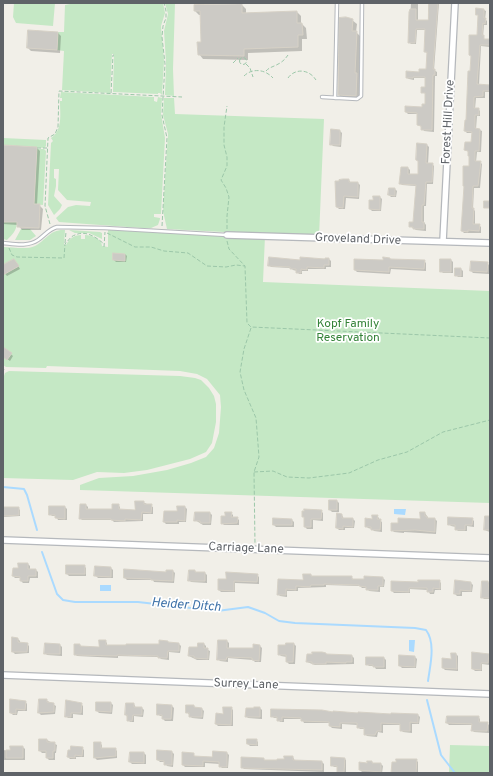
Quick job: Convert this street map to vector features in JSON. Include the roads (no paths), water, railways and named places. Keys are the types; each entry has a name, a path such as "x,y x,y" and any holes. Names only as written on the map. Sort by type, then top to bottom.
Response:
{"street":[{"name":"Forest Hill Drive","path":"443,241 455,3"},
{"name":"Groveland Drive","path":"227,235 490,243"},
{"name":"Carriage Lane","path":"3,540 490,558"},
{"name":"Surrey Lane","path":"3,675 490,694"}],"lane":[{"path":"335,98 337,3"},
{"path":"322,97 357,99 361,96 362,3"},
{"path":"3,243 24,244 34,242 51,229 66,226 227,235"}],"water":[{"path":"394,509 406,509 405,515 394,514"},
{"path":"100,585 111,585 111,591 100,591"},
{"path":"409,640 415,640 414,652 409,651"}],"waterway":[{"name":"Heider Ditch","path":"3,487 24,489 37,530"},
{"name":"Heider Ditch","path":"42,552 57,594 63,600 75,602 138,602 217,611 248,607 265,613 279,621 415,628 426,630 429,635 432,648 428,681"},
{"name":"Heider Ditch","path":"427,700 441,755 455,773"}],"park label":[{"name":"Kopf Family Reservation","path":"348,332"}]}
